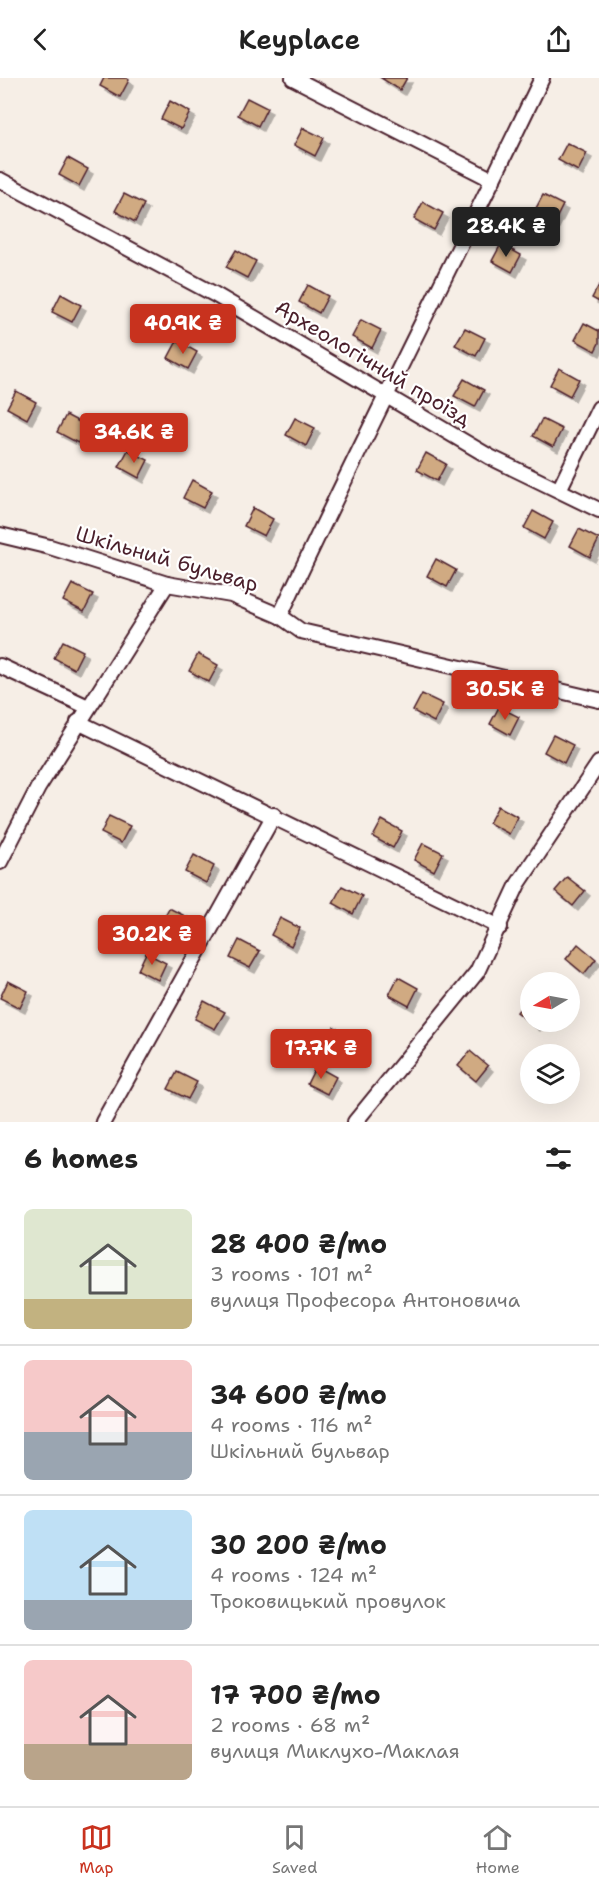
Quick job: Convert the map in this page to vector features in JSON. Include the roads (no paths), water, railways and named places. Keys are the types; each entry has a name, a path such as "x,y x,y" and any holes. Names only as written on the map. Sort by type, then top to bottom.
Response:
{"street":[{"path":"293,78 493,180"},
{"path":"280,616 386,393 542,78"},
{"name":"Археологічний проїзд","path":"0,180 214,294 386,393 490,457 599,510"},
{"path":"559,490 599,408"},
{"name":"Шкільний бульвар","path":"0,535 50,547 167,584 231,595 280,616 301,631 599,700"},
{"path":"0,862 38,788 87,707 167,584"},
{"path":"0,666 87,707"},
{"path":"78,722 501,927"},
{"path":"355,1122 477,972 501,927 518,884 599,763"},
{"path":"103,1122 274,815"}]}
